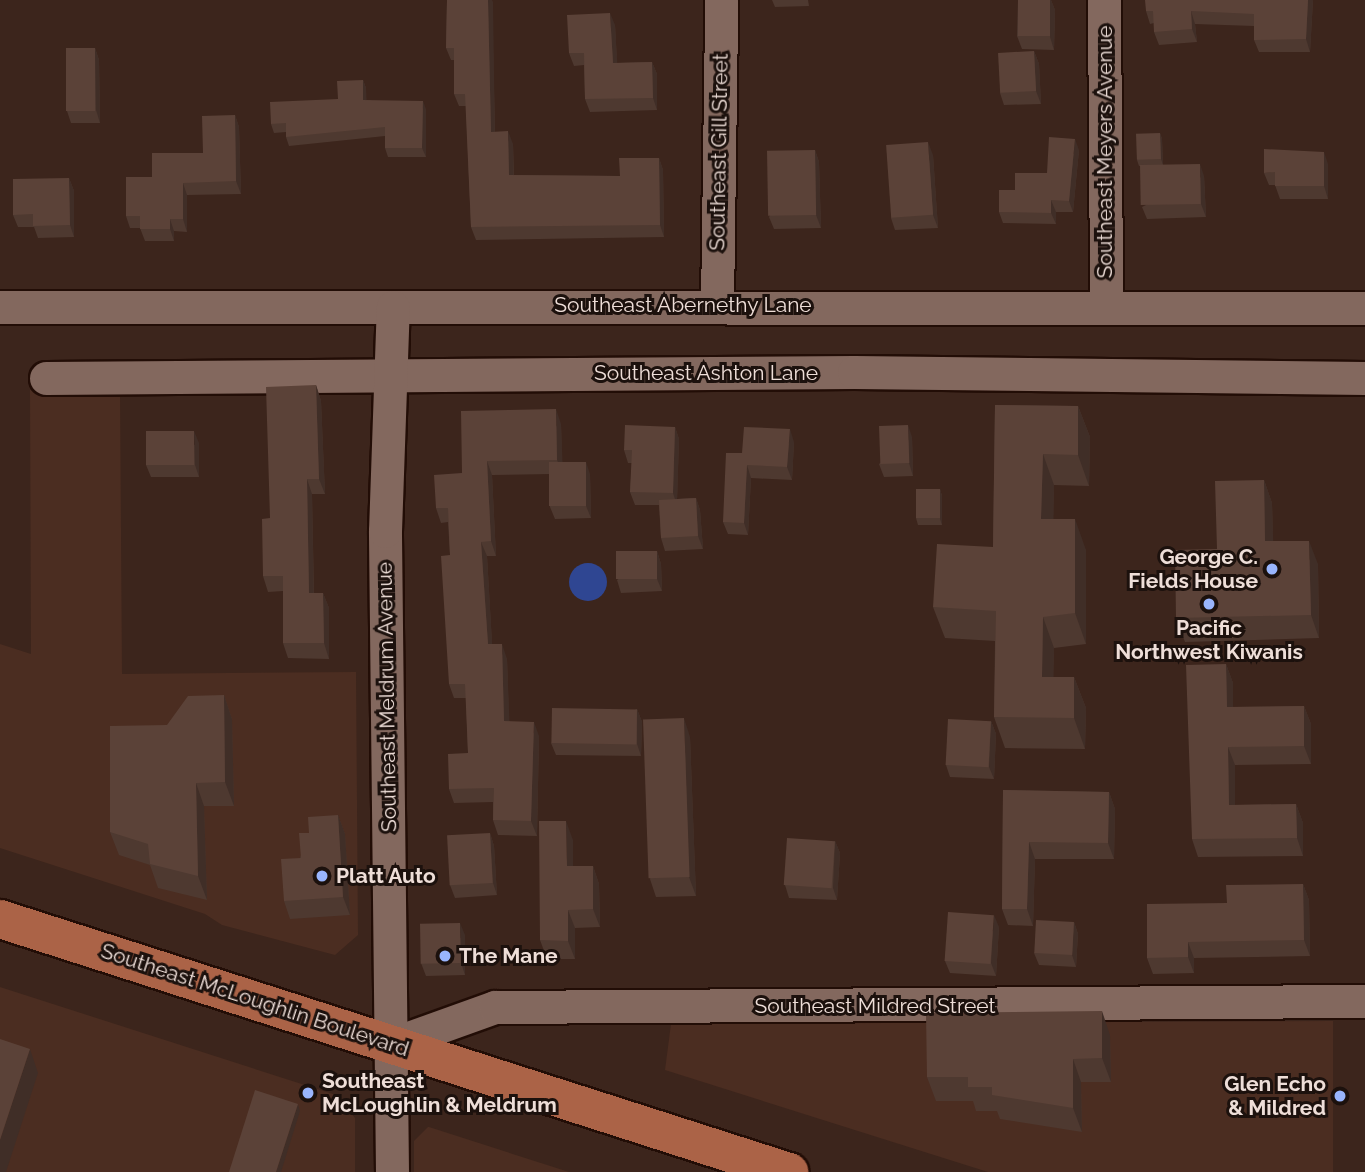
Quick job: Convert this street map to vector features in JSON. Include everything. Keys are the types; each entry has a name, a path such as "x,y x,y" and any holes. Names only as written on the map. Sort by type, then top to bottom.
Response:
{"main road":[{"name":"Southeast McLoughlin Boulevard","path":"0,919 789,1172"}],"street":[{"name":"Southeast Gill Street","path":"717,305 722,0"},
{"name":"Southeast Meyers Avenue","path":"1104,0 1106,304"},
{"name":"Southeast Abernethy Lane","path":"0,307 1106,304 1365,308"},
{"name":"Southeast Meldrum Avenue","path":"392,1172 385,531 393,307"},
{"name":"Southeast Ashton Lane","path":"46,378 881,372 1365,378"},
{"name":"Southeast Mildred Street","path":"392,1044 495,1007 1365,1001"}],"shaded area":[{"path":"120,389 122,674 356,672 358,935 335,955 222,925 205,914 0,848 0,644 31,654 30,390"},
{"path":"0,987 336,1095 355,1118 355,1172 0,1172"},
{"path":"1333,1021 1333,1172 988,1172 665,1070 671,1024"},
{"path":"428,1127 569,1172 414,1172 414,1141"}],"water":[{"path":"588,563 601,569 607,582 601,595 588,601 575,595 569,582 575,569"}],"building":[{"path":"447,0 488,0 491,132 508,131 509,175 620,176 619,158 659,158 660,225 471,227 465,94 454,94 454,48 446,48"},
{"path":"1018,0 1050,0 1050,36 1018,36"},
{"path":"1145,0 1308,0 1306,39 1254,40 1254,14 1191,11 1192,29 1154,32 1153,11 1146,11"},
{"path":"610,13 613,63 652,62 653,98 585,99 584,53 569,53 567,15"},
{"path":"66,48 95,48 95,111 66,111"},
{"path":"1034,51 1036,91 1000,93 998,53"},
{"path":"363,80 363,100 423,101 422,148 385,148 385,127 286,137 286,123 271,124 270,102 338,99 337,81"},
{"path":"235,115 236,181 183,183 183,219 170,219 170,229 140,229 140,216 126,216 126,177 152,177 152,153 203,153 202,116"},
{"path":"1160,133 1161,159 1137,160 1136,134"},
{"path":"1049,137 1075,139 1069,201 1051,200 1051,213 999,212 999,190 1015,190 1015,173 1047,173"},
{"path":"928,142 933,215 891,218 886,145"},
{"path":"1264,149 1324,152 1324,186 1275,186 1275,172 1264,173"},
{"path":"815,150 816,215 768,216 767,151"},
{"path":"1200,164 1201,204 1141,205 1140,165"},
{"path":"69,178 70,225 33,226 33,214 13,215 13,179"},
{"path":"316,385 319,479 307,479 309,593 323,593 324,643 283,643 283,576 263,576 262,519 270,518 266,387"},
{"path":"995,405 1078,406 1078,455 1043,454 1041,519 1075,519 1075,613 1043,617 1042,677 1074,677 1074,718 994,717 996,611 933,607 937,544 993,547"},
{"path":"556,409 557,460 487,461 491,541 481,542 488,644 502,644 504,721 534,722 531,821 493,820 494,788 449,789 448,754 468,753 465,684 449,684 441,556 450,555 448,508 436,508 434,475 462,473 461,411"},
{"path":"625,425 675,427 673,493 630,492 632,450 624,450"},
{"path":"908,425 909,463 880,464 879,426"},
{"path":"744,427 790,429 787,467 747,465 744,523 723,522 726,453 742,453"},
{"path":"146,431 194,431 194,465 146,465"},
{"path":"549,462 586,462 586,506 549,506"},
{"name":"George C. Fields House","path":"1264,480 1265,541 1309,541 1311,615 1176,618 1175,550 1217,549 1215,481"},
{"path":"916,489 940,489 940,518 916,518"},
{"path":"696,498 698,536 661,538 659,500"},
{"path":"616,551 657,551 657,579 616,579"},
{"path":"1226,664 1227,707 1304,706 1304,746 1228,747 1229,805 1296,804 1297,838 1192,839 1186,665"},
{"path":"224,695 225,782 196,783 198,876 150,864 148,844 110,832 110,726 167,725 188,696"},
{"path":"552,708 637,709 636,744 551,743"},
{"path":"684,718 690,877 649,878 643,719"},
{"path":"948,719 991,721 989,767 946,765"},
{"path":"1003,790 1109,792 1108,843 1029,842 1027,909 1002,909"},
{"name":"Platt Auto","path":"338,815 343,897 284,901 281,859 301,858 299,833 309,833 308,817"},
{"path":"539,821 566,821 567,866 593,866 593,909 568,910 568,941 540,940"},
{"path":"490,833 493,883 450,885 447,835"},
{"path":"787,838 835,841 832,888 784,885"},
{"path":"1303,884 1304,940 1188,942 1188,957 1147,958 1147,904 1227,903 1226,885"},
{"path":"948,912 994,915 990,964 945,961"},
{"path":"1036,920 1074,922 1072,955 1034,953"},
{"name":"The Mane","path":"460,923 461,963 421,964 420,924"},
{"path":"1102,1011 1102,1058 1073,1059 1073,1108 992,1095 992,1087 968,1087 968,1077 927,1077 926,1013"},
{"path":"0,1039 30,1049 0,1140"},
{"path":"255,1090 298,1104 276,1172 229,1172"}],"place":[{"name":"George C. Fields House","path":"1272,569"},
{"name":"Pacific Northwest Kiwanis","path":"1209,604"},
{"name":"Platt Auto","path":"322,876"},
{"name":"The Mane","path":"445,956"},
{"name":"Southeast McLoughlin & Meldrum","path":"308,1093"},
{"name":"Glen Echo & Mildred","path":"1340,1096"}]}
